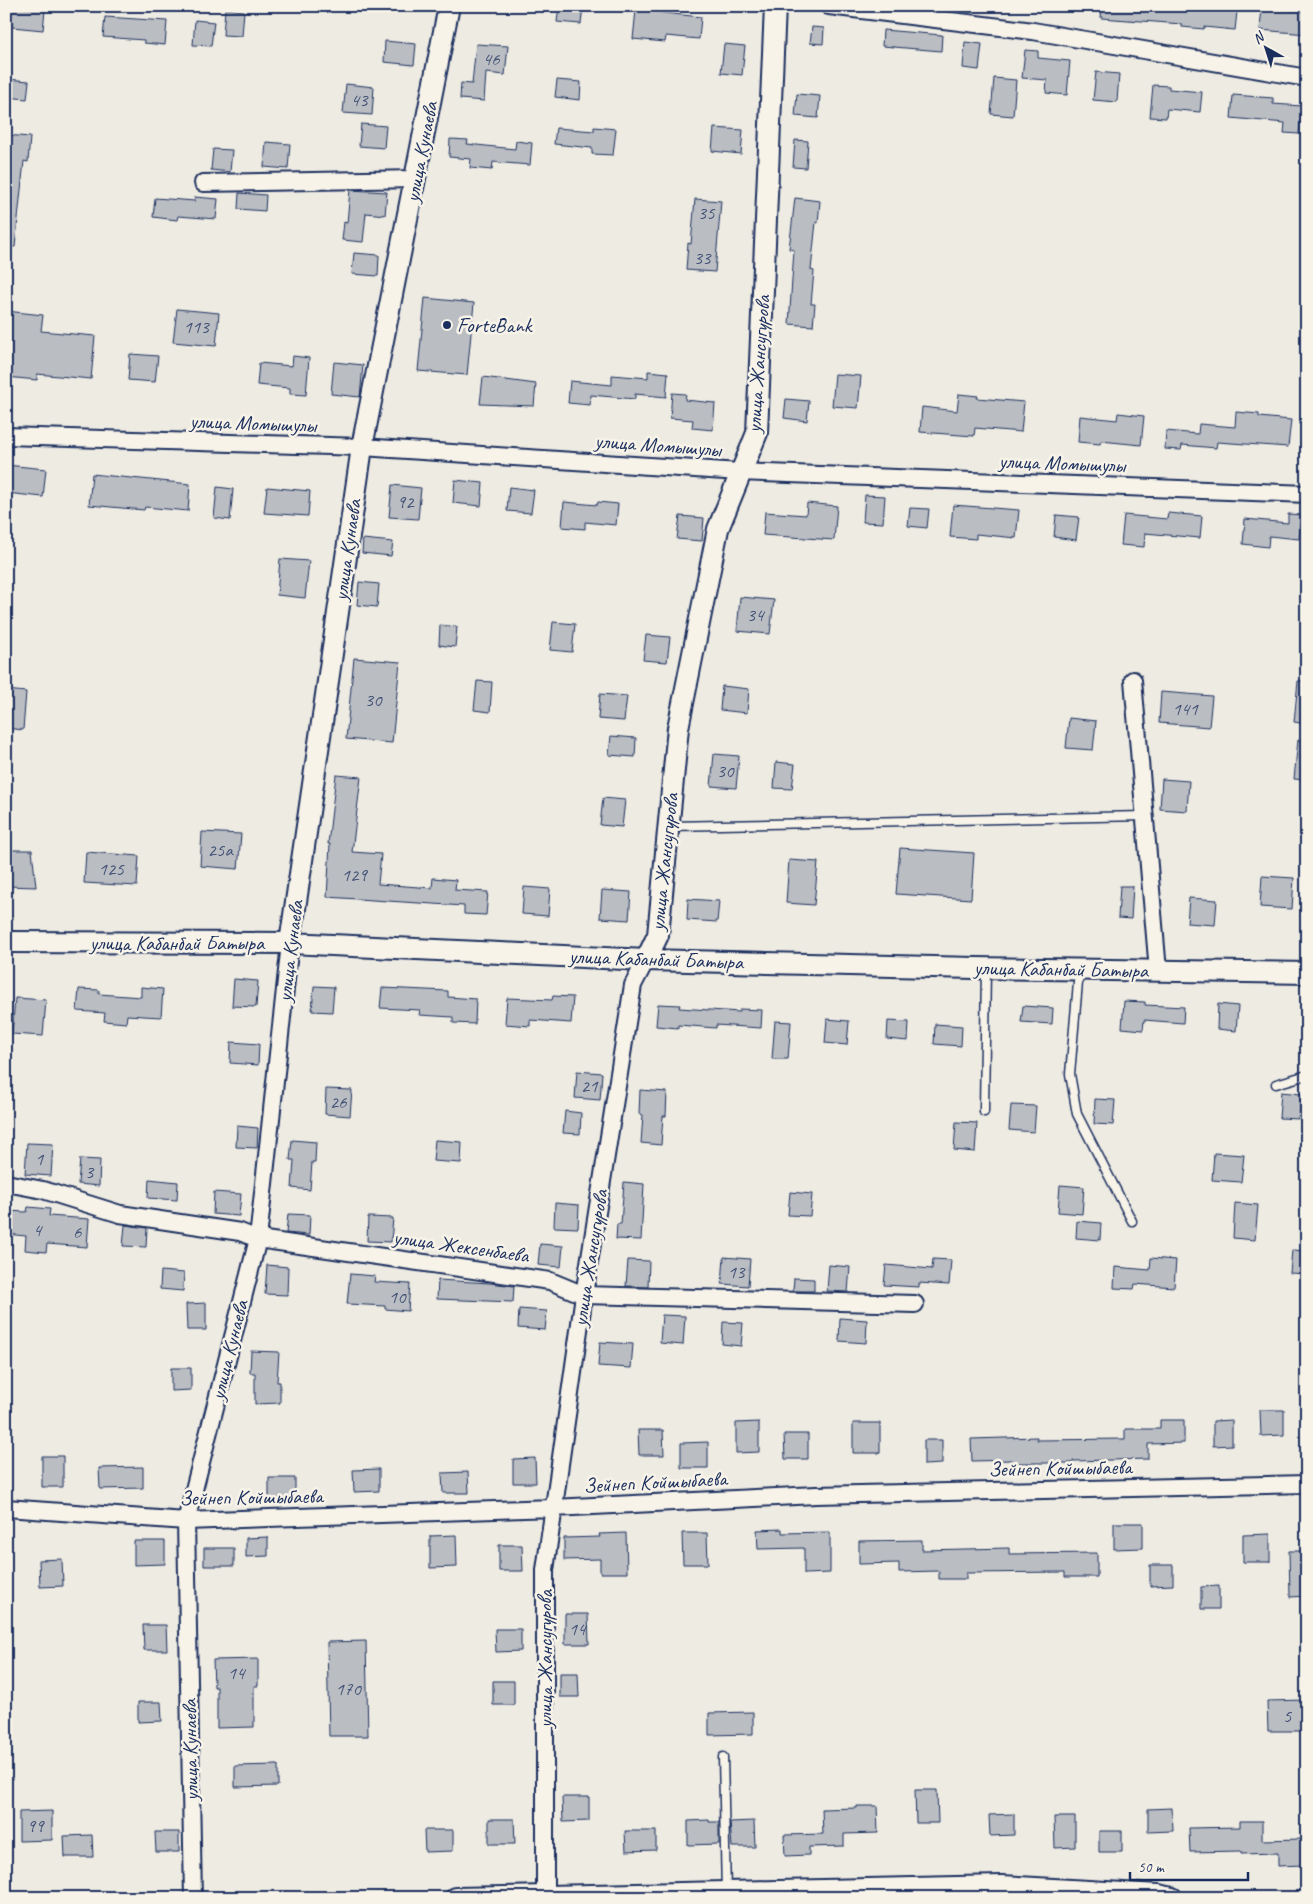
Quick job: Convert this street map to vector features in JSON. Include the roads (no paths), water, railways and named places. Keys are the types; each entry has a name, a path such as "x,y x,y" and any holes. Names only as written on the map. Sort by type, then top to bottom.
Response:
{"street":[{"name":"улица Кунаева","path":"193,1898 186,1521 258,1240 290,943 362,447 449,6"},
{"name":"улица Жансугурова","path":"545,1897 545,1570 584,1295 634,985 658,935 678,728 718,529 757,433 775,6"},
{"path":"829,6 1033,31 1307,78"},
{"path":"203,183 416,179"},
{"name":"улица Момышулы","path":"6,436 362,447 740,472 1307,494"},
{"path":"1133,680 1158,971"},
{"name":"улица Кабанбай Батыра","path":"6,942 290,943 646,960 1080,970 1307,972"},
{"name":"улица Жексенбаева","path":"6,1183 43,1190 120,1214 240,1232 258,1240 550,1281 584,1295 915,1304"},
{"name":"Зейнеп Койшыбаева","path":"6,1508 186,1521 553,1508 816,1495 1307,1484"},
{"path":"456,1898 1002,1886 1159,1894 1172,1898"}],"lane":[{"path":"669,826 1145,816"},
{"path":"984,1112 986,968"},
{"path":"1080,970 1070,1074 1078,1114 1132,1221"},
{"path":"1276,1084 1307,1076"},
{"path":"724,1757 726,1892"}],"place":[{"name":"ForteBank","path":"447,325"}]}
